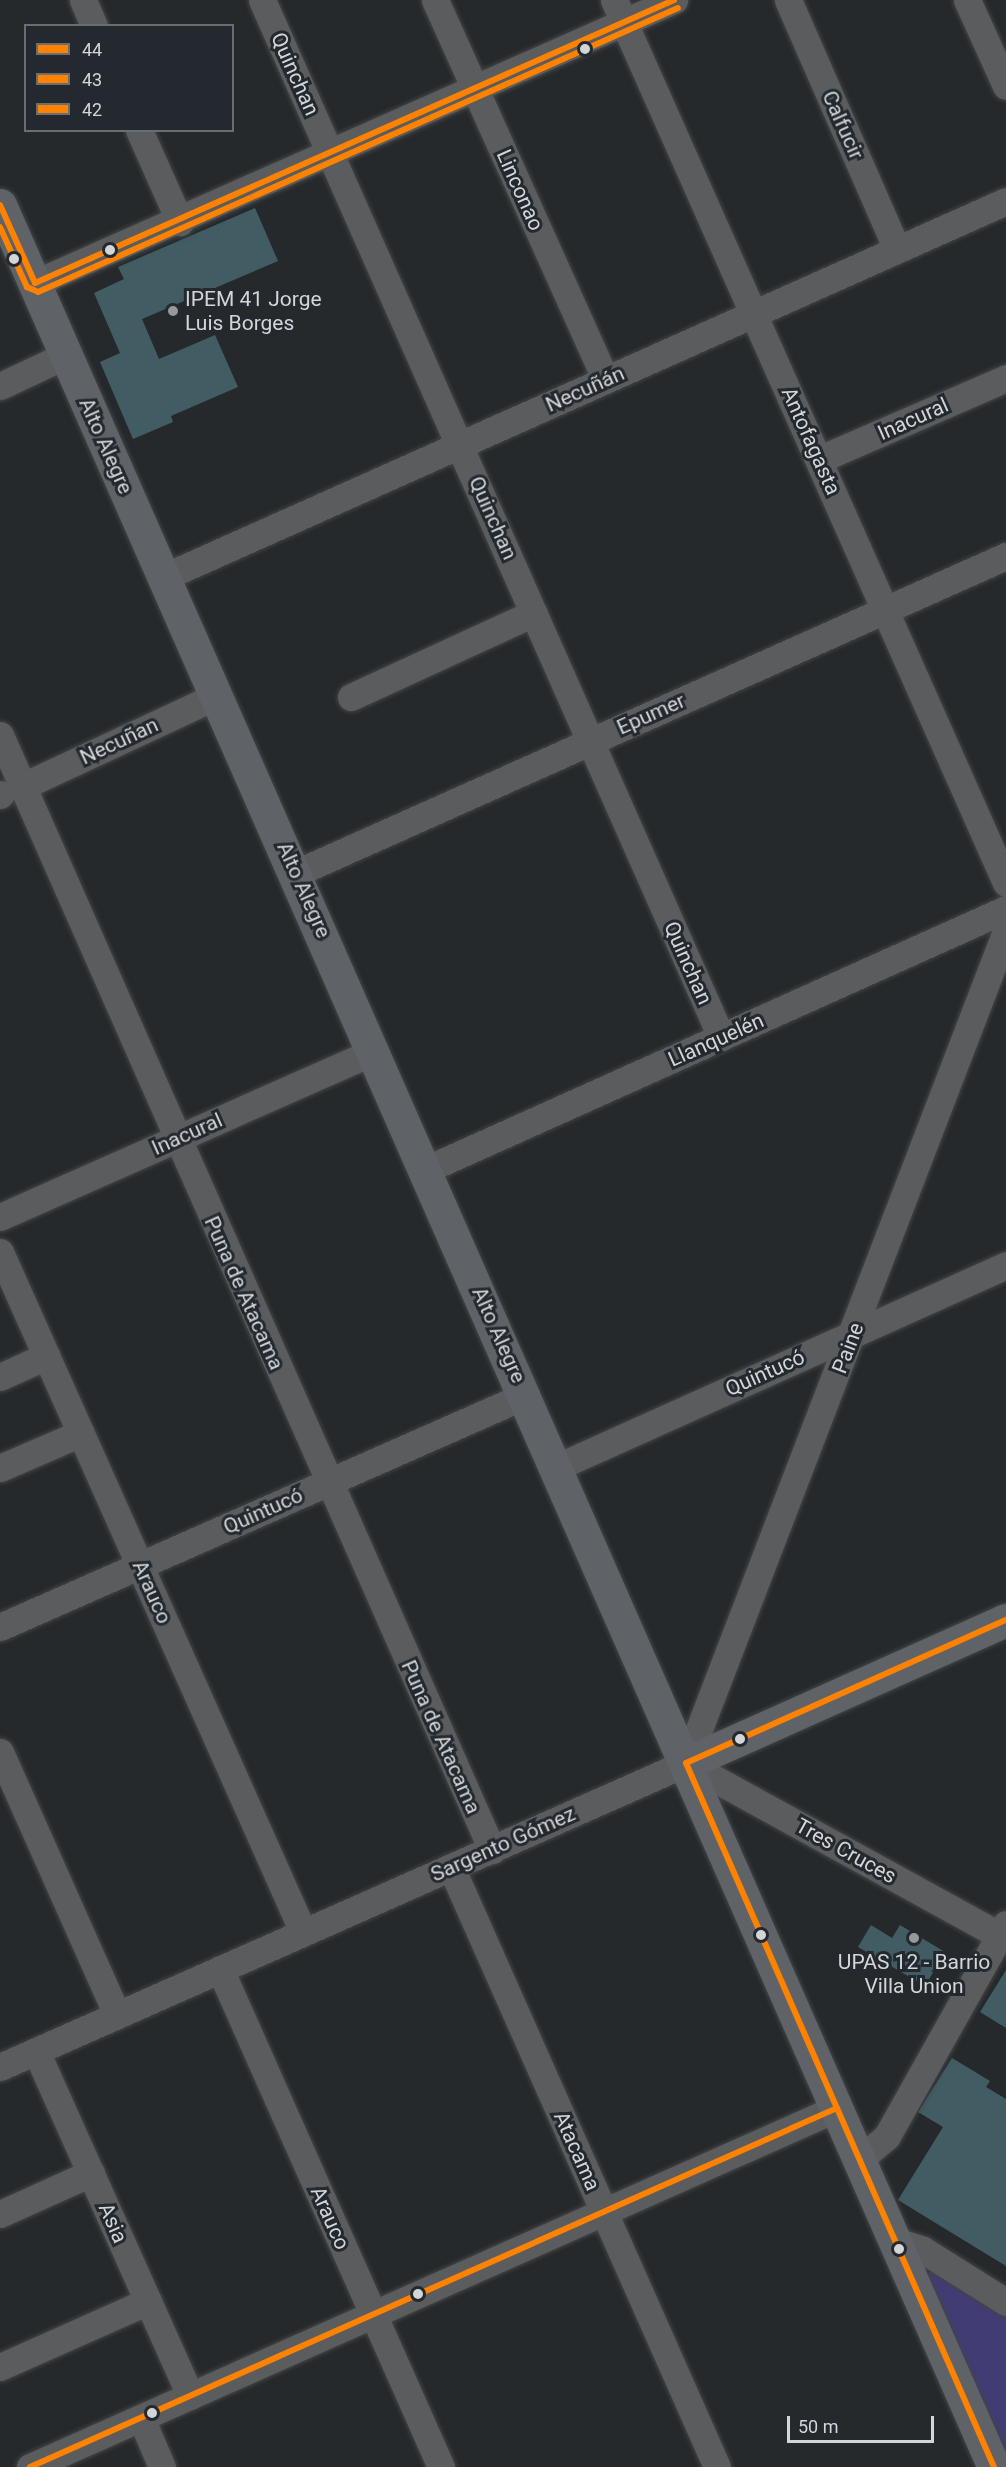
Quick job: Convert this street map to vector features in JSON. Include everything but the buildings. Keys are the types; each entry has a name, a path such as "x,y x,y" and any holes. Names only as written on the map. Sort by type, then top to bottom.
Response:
{"main road":[{"name":"Alto Alegre","path":"0,205 526,1395 994,2467"},
{"name":"Sargento Gómez","path":"686,1763 1006,1620"}],"street":[{"path":"82,0 93,24"},
{"name":"Quinchan","path":"262,0 591,740 720,1037"},
{"name":"Linconao","path":"435,0 605,380"},
{"path":"35,283 180,222 475,90 619,11 674,0"},
{"name":"Calfucir","path":"788,0 897,249"},
{"path":"967,0 1006,86"},
{"name":"Antofagasta","path":"619,11 820,459 884,610 1006,883"},
{"path":"141,132 180,222"},
{"name":"Necuñán","path":"164,577 1006,201"},
{"path":"0,386 66,356"},
{"name":"Inacural","path":"820,459 1006,378"},
{"name":"Epumer","path":"296,873 1006,556"},
{"path":"351,697 534,613"},
{"name":"Necuñan","path":"8,792 216,696"},
{"name":"Puna de Atacama","path":"0,735 8,792 176,1138 327,1483 492,1850"},
{"name":"Llanquelén","path":"425,1170 1006,909"},
{"name":"Paine","path":"686,1763 854,1333 1006,931"},
{"name":"Inacural","path":"0,1216 374,1051"},
{"name":"Arauco","path":"0,1252 303,1932"},
{"name":"Quintucó","path":"557,1467 1006,1265"},
{"path":"0,1377 46,1356"},
{"name":"Quintucó","path":"0,1627 526,1395"},
{"path":"0,1468 81,1433"},
{"path":"0,1752 117,2015"},
{"name":"Sargento Gómez","path":"0,2067 686,1763"},
{"name":"Tres Cruces","path":"686,1763 1004,1933"},
{"name":"Atacama","path":"451,1867 717,2467"},
{"path":"860,2159 887,2136 1004,1933"},
{"name":"Arauco","path":"220,1969 441,2467"},
{"name":"Asia","path":"36,2050 190,2396"},
{"path":"30,2467 374,2316 837,2108"},
{"path":"0,2214 91,2173"},
{"path":"896,2241 923,2250 1006,2302"},
{"path":"0,2367 148,2301"},
{"path":"141,2418 162,2467"}],"shaded area":[{"path":"931,2271 1006,2314 1006,2467 923,2281"}],"transit line":[{"name":"43","path":"35,283 674,0"},
{"name":"42","path":"0,227 27,287 38,292 678,8"},
{"name":"43","path":"0,205 35,283"},
{"name":"44","path":"686,1763 1006,1620"},
{"name":"44","path":"686,1763 994,2467"},
{"name":"44","path":"30,2467 837,2108"}],"place":[{"name":"IPEM 41 Jorge Luis Borges","path":"173,311"},
{"name":"UPAS 12 - Barrio Villa Union","path":"914,1938"}]}
